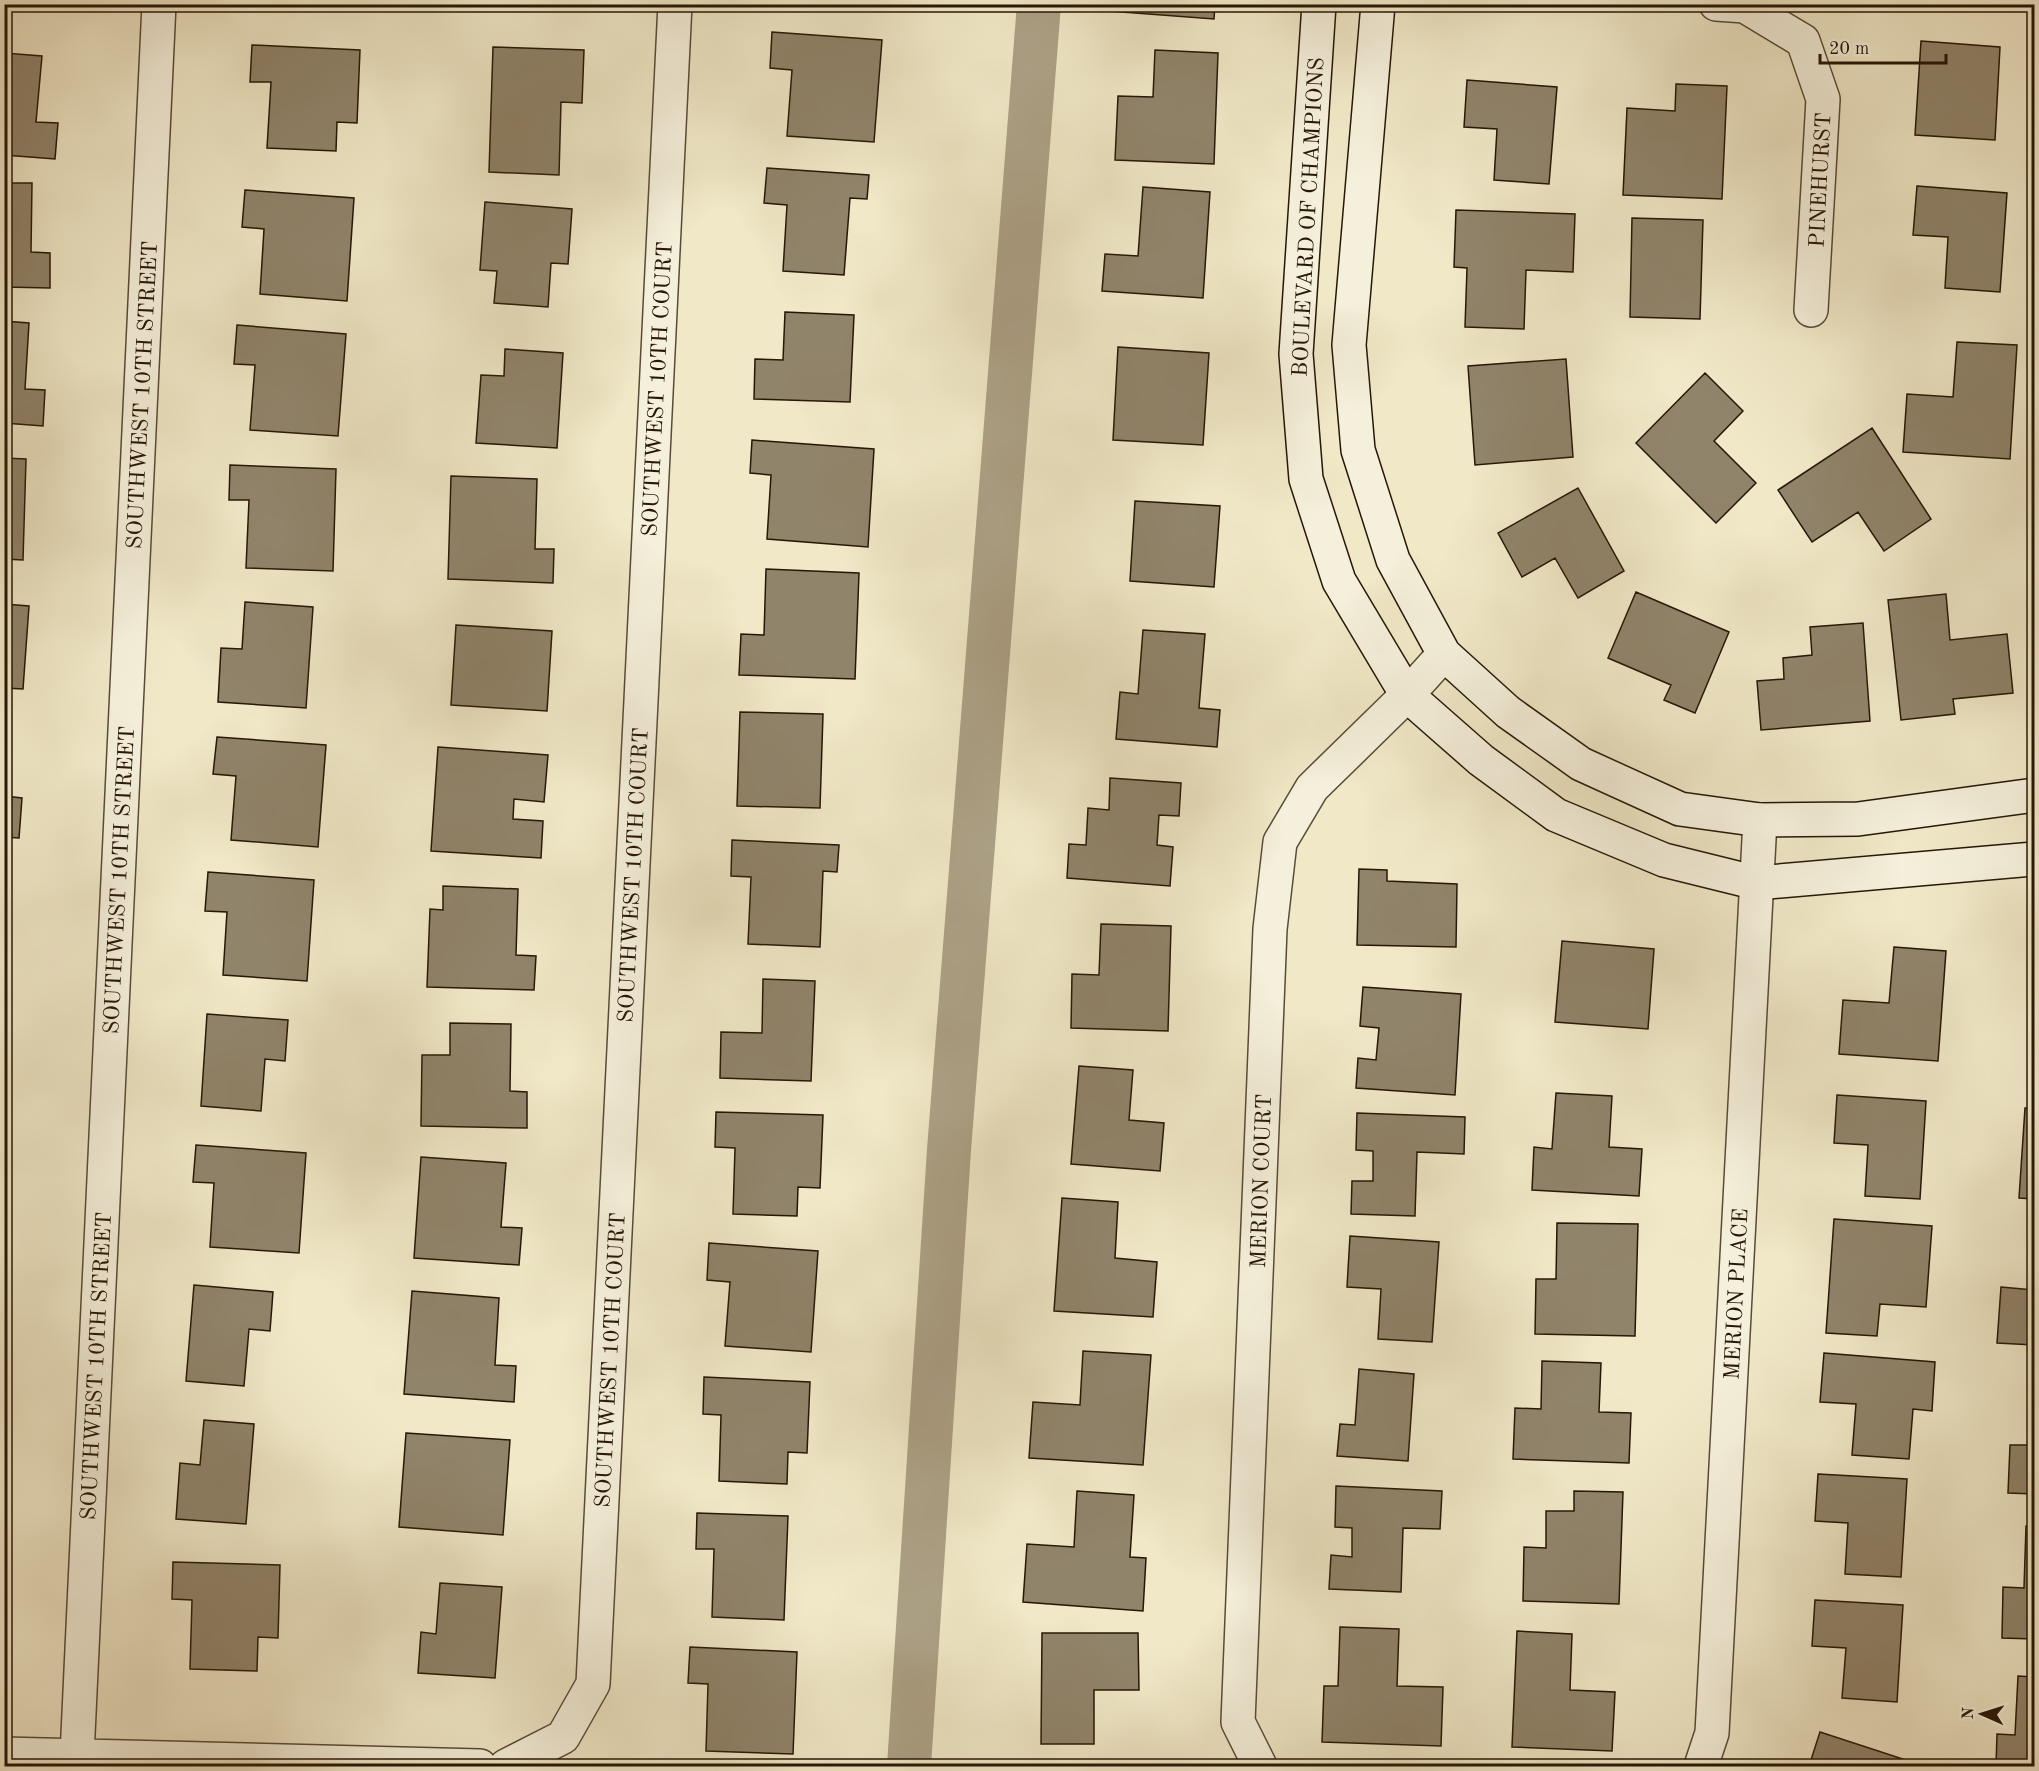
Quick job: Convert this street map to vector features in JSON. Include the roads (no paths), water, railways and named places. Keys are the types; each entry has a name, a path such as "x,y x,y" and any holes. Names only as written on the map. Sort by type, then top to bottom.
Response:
{"street":[{"name":"SOUTHWEST 10TH STREET","path":"77,1756 159,4"},
{"name":"SOUTHWEST 10TH COURT","path":"506,1767 563,1737 593,1684 675,4"},
{"name":"BOULEVARD OF CHAMPIONS","path":"1318,4 1296,354 1306,479 1339,581 1407,695 1481,760 1556,815 1664,860 1757,884 2034,859"},
{"path":"1378,4 1349,345 1358,450 1393,560 1444,654 1508,712 1581,764 1680,809 1760,820 1858,819 2034,795"},
{"name":"PINEHURST","path":"1716,4 1745,6 1803,41 1823,99 1811,310"},
{"name":"MERION COURT","path":"1260,1767 1238,1722 1270,929 1280,842 1312,788 1407,695 1444,654"},
{"name":"MERION PLACE","path":"1701,1767 1712,1733 1760,820"},
{"path":"4,1754 480,1767"}],"waterway":[{"path":"909,1766 949,1150 1039,4"}]}
